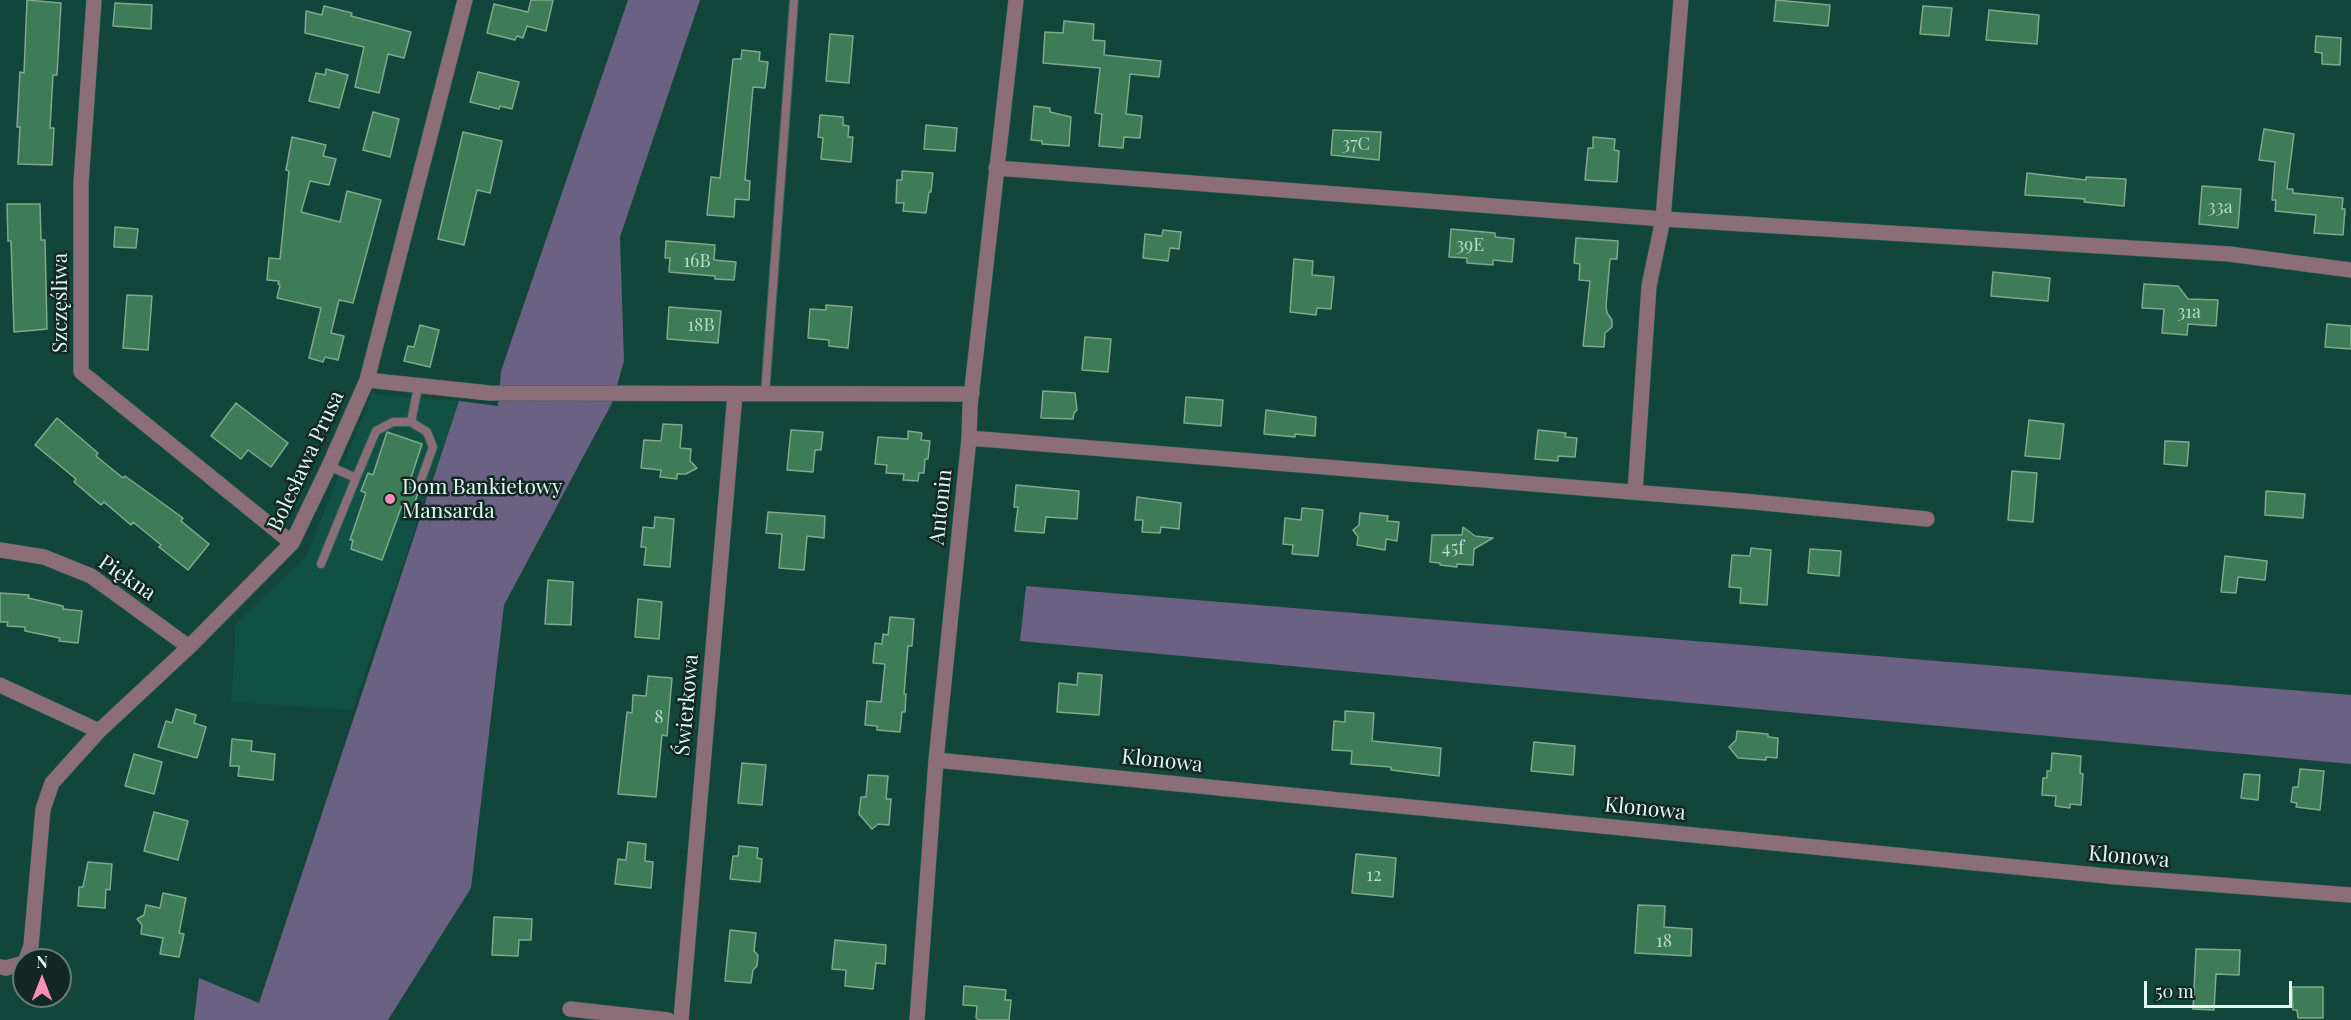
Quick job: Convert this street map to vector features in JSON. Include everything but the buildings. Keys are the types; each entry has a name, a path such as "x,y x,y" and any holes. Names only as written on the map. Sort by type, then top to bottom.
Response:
{"street":[{"name":"Szczęśliwa","path":"94,0 81,183 81,372 292,543"},
{"name":"Bolesława Prusa","path":"30,948 42,809 52,783 99,731 189,646 292,543 329,466 367,380 463,0"},
{"name":"Antonin","path":"917,1020 936,760 972,394 1016,0"},
{"path":"1635,492 1649,286 1663,219 1681,0"},
{"path":"996,168 1663,219 2229,254 2351,270"},
{"path":"367,380 489,393 972,394"},
{"name":"Świerkowa","path":"681,1020 735,394"},
{"path":"969,438 1635,492 1927,519"},
{"name":"Piękna","path":"0,550 44,557 92,576 189,646"},
{"path":"0,684 99,731"},
{"name":"Klonowa","path":"936,760 2117,877 2351,895"},
{"path":"570,1010 668,1020"}],"lane":[{"path":"765,394 794,0"},
{"path":"411,422 418,387"},
{"path":"321,564 376,431 393,422 411,422 428,432 433,447 420,483"},
{"path":"329,466 356,478"}],"shaded area":[{"path":"628,0 700,0 620,237 624,361 612,403 504,605 471,888 388,1020 194,1020 199,978 259,1003 459,401 498,406 501,371"},
{"path":"372,394 459,401 352,710 231,702 236,623 306,557"},
{"path":"1026,586 2351,695 2351,764 1020,641"}],"place":[{"name":"Dom Bankietowy Mansarda","path":"390,499"}]}
